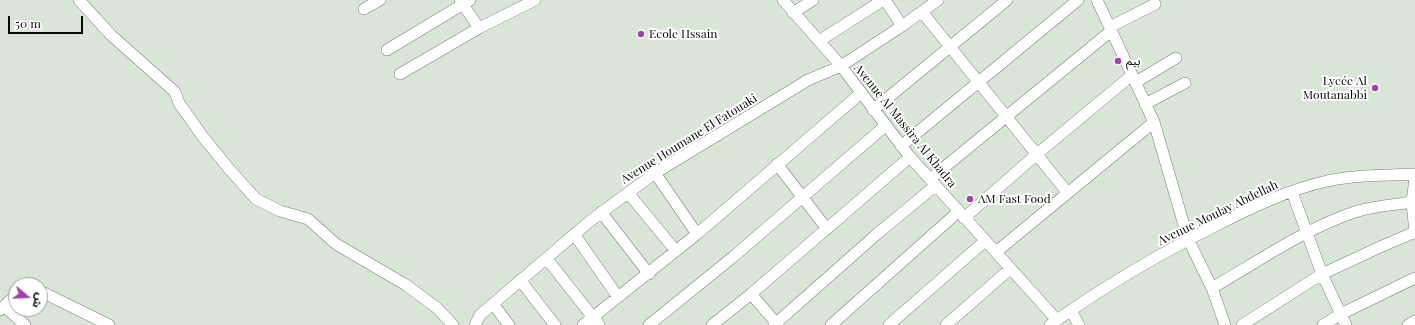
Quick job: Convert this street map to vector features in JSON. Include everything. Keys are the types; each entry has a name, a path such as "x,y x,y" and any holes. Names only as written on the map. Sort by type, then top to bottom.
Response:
{"street":[{"path":"79,0 111,35 175,92 179,103 203,136 230,170 256,199 280,211 308,219 336,244 406,285 436,308 453,325"},
{"path":"364,9 380,0"},
{"path":"400,74 479,28 535,0"},
{"name":"Avenue Al Massira Al Khadra","path":"783,0 841,66 910,157 996,252 1054,323"},
{"path":"793,13 813,0"},
{"path":"819,41 884,0 902,26"},
{"name":"Avenue Houmane El Fatouaki","path":"475,325 480,315 520,280 547,259 574,234 601,212 655,173 808,80 841,66 902,26 938,0"},
{"path":"873,110 951,48 1007,0"},
{"path":"901,146 1078,0"},
{"path":"1097,0 1154,122 1188,239 1212,288 1225,325"},
{"path":"387,50 464,1 479,28"},
{"path":"751,294 776,324 1007,116 1110,29 1155,4"},
{"path":"922,12 1067,192"},
{"path":"832,325 961,215 1037,154 1134,79 1176,58"},
{"path":"1146,104 1185,83"},
{"path":"583,325 596,321 618,297 649,274 697,234 861,93"},
{"path":"996,252 1067,192 1154,122"},
{"path":"649,325 733,256 885,126"},
{"path":"712,325 751,294 910,157"},
{"path":"777,164 827,229"},
{"path":"655,173 697,234"},
{"name":"Avenue Moulay Abdellah","path":"1054,323 1123,275 1188,239 1245,211 1292,192 1328,181 1375,175 1415,174"},
{"path":"1242,325 1322,274 1380,247 1415,233 1412,202 1415,178"},
{"path":"1292,192 1322,274 1346,325"},
{"path":"628,193 676,251"},
{"path":"1212,288 1307,233 1341,217 1357,211 1412,202"},
{"path":"601,212 649,274"},
{"path":"574,234 618,297"},
{"path":"889,325 985,241"},
{"path":"547,259 596,321"},
{"path":"946,325 1010,269"},
{"path":"1324,325 1341,314 1415,278"},
{"path":"520,280 555,325"},
{"path":"48,296 93,322 109,325"},
{"path":"493,304 509,325"},
{"path":"2,308 25,325"},
{"path":"1071,311 1079,325"},
{"path":"1408,325 1415,321"}],"place":[{"name":"Ecole Hssain","path":"641,34"},
{"name":"بيم","path":"1118,61"},
{"name":"Lycée Al Moutanabbi","path":"1375,88"},
{"name":"AM Fast Food","path":"970,199"}]}
